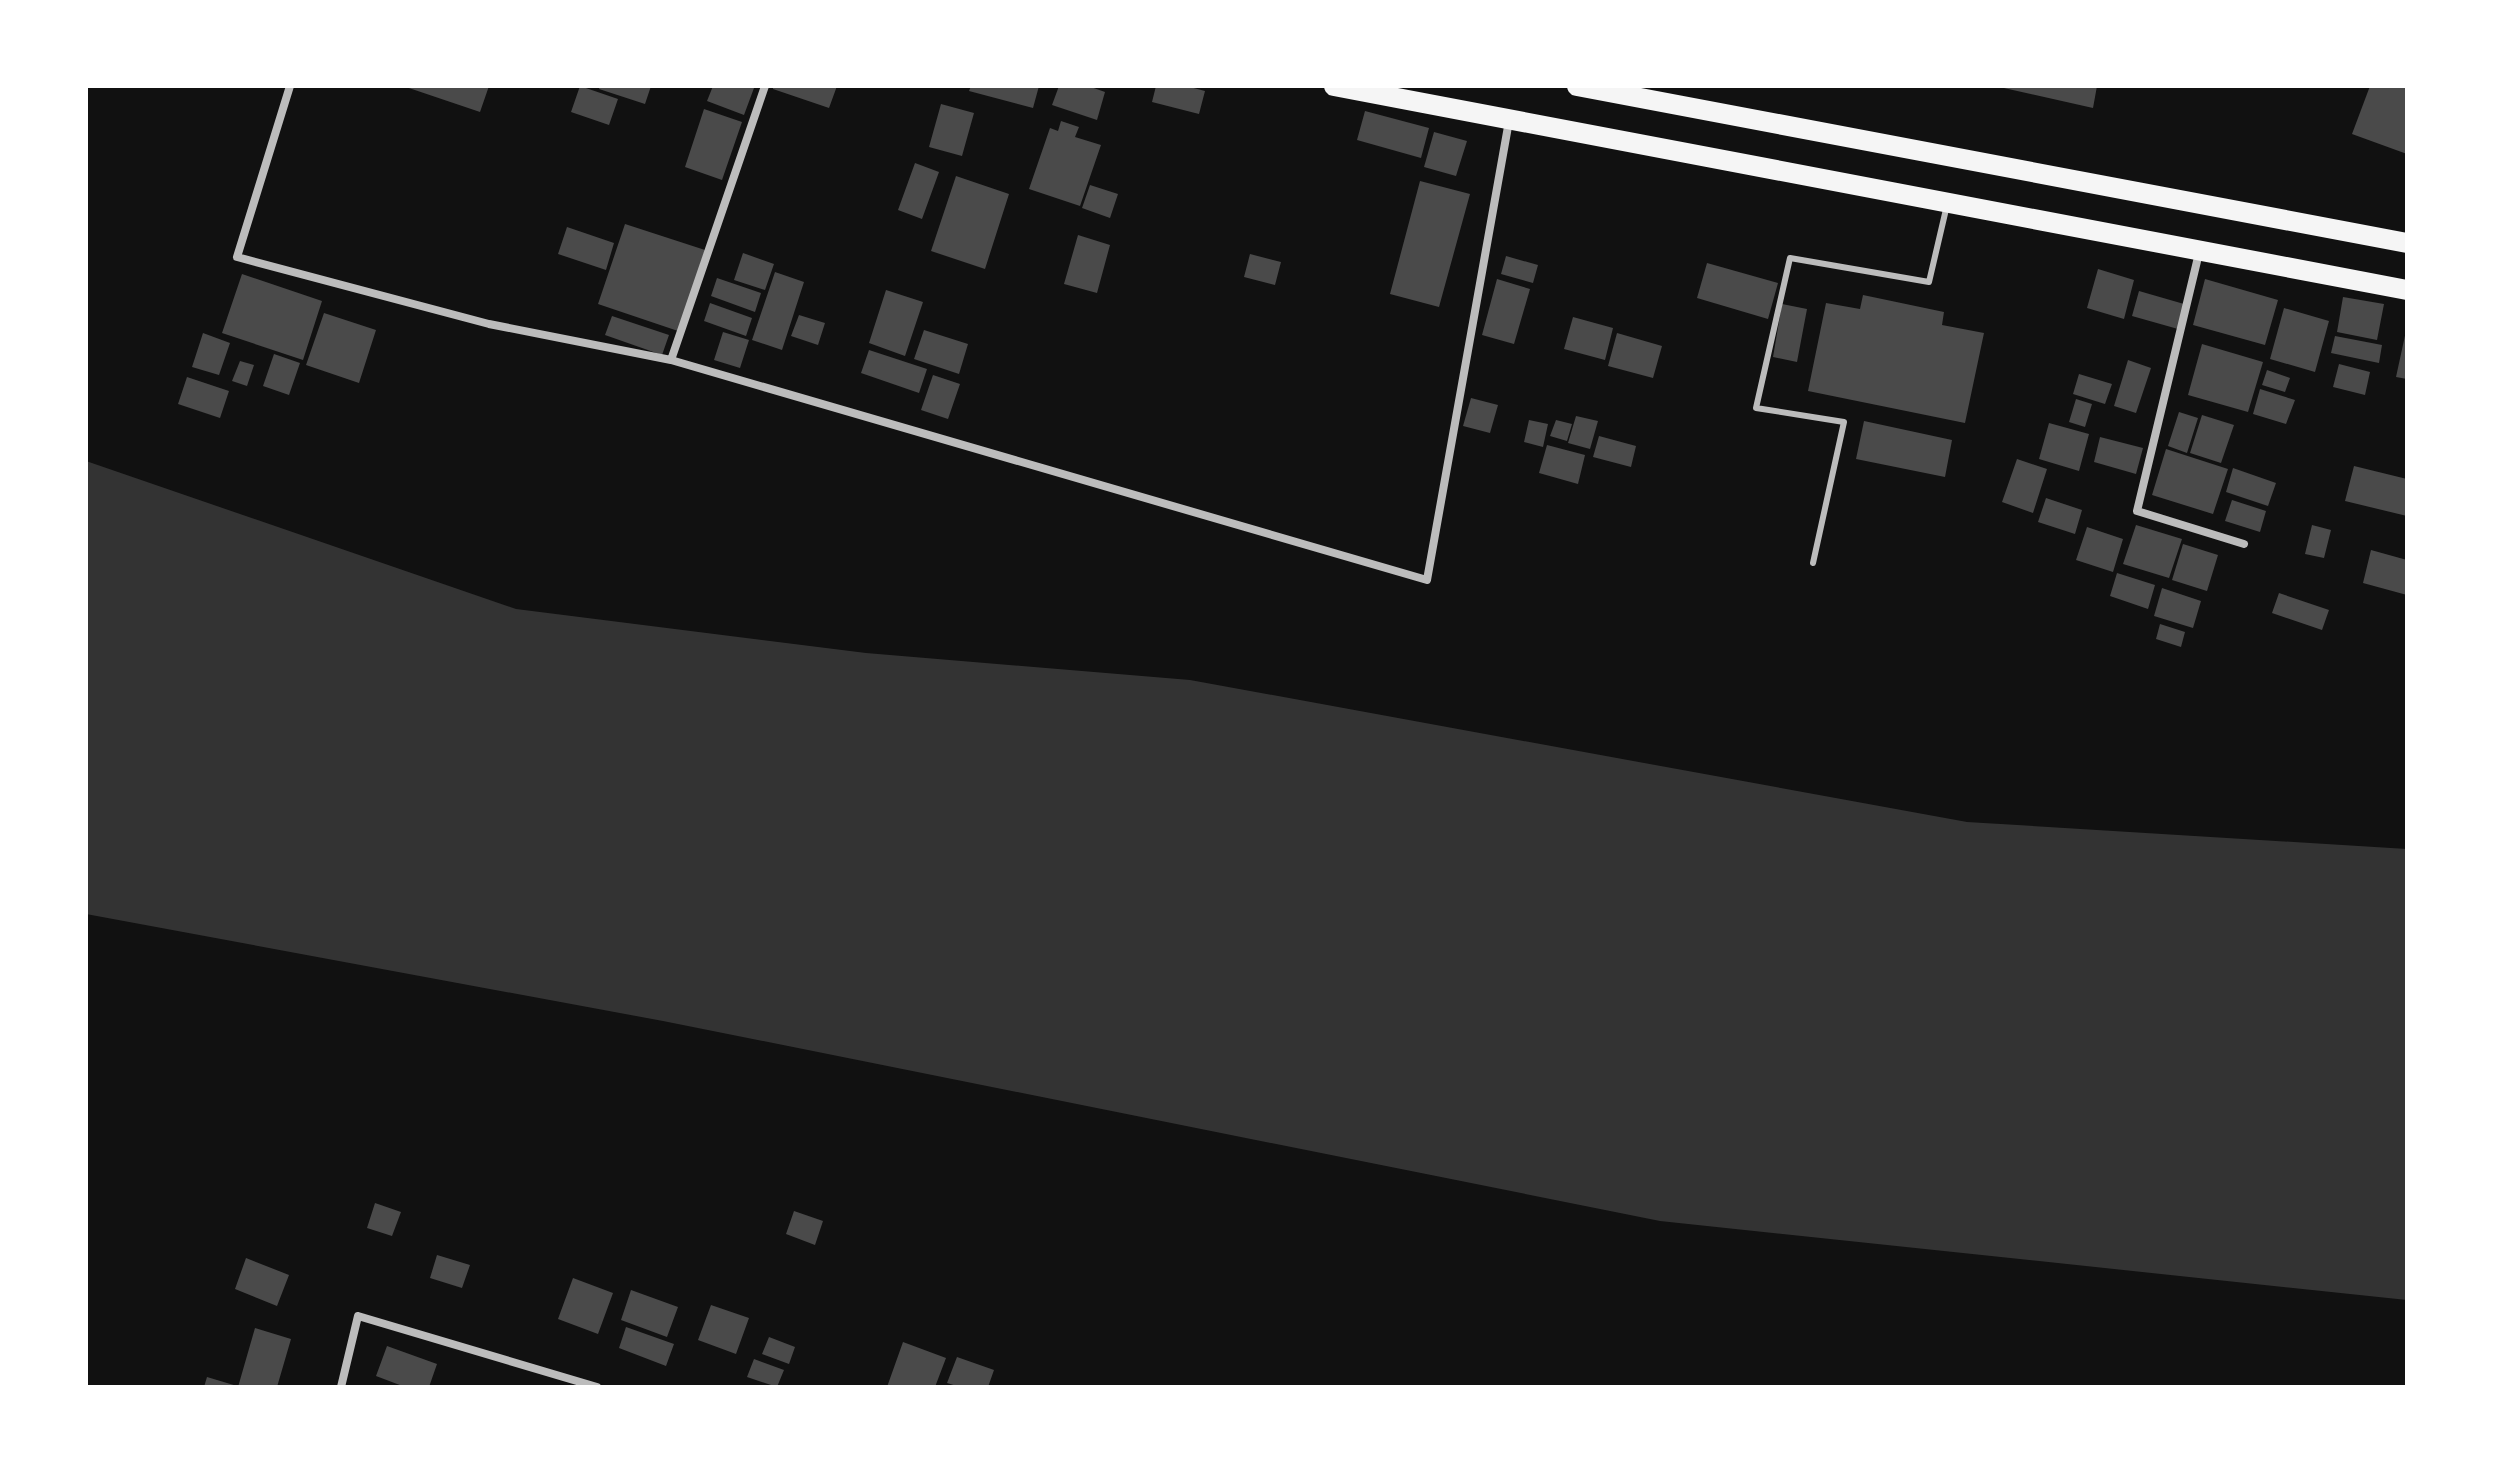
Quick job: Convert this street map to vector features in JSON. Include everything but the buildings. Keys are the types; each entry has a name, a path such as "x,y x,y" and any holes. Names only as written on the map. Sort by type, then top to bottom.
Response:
{"main road":[{"path":"1334,86 2407,290"},
{"path":"1577,86 2407,243"}],"street":[{"path":"290,86 237,257 489,324 671,360 1427,580 1510,118"},
{"path":"671,360 765,86"},
{"path":"2199,252 2137,511 2244,544"},
{"path":"341,1387 358,1316 597,1387"}],"lane":[{"path":"1813,563 1844,422 1756,408 1790,258 1929,282 1948,201"}],"shaded area":[{"path":"86,461 516,609 866,653 1190,680 1967,822 2407,849 2407,1300 1660,1221 663,1021 86,914"}]}
